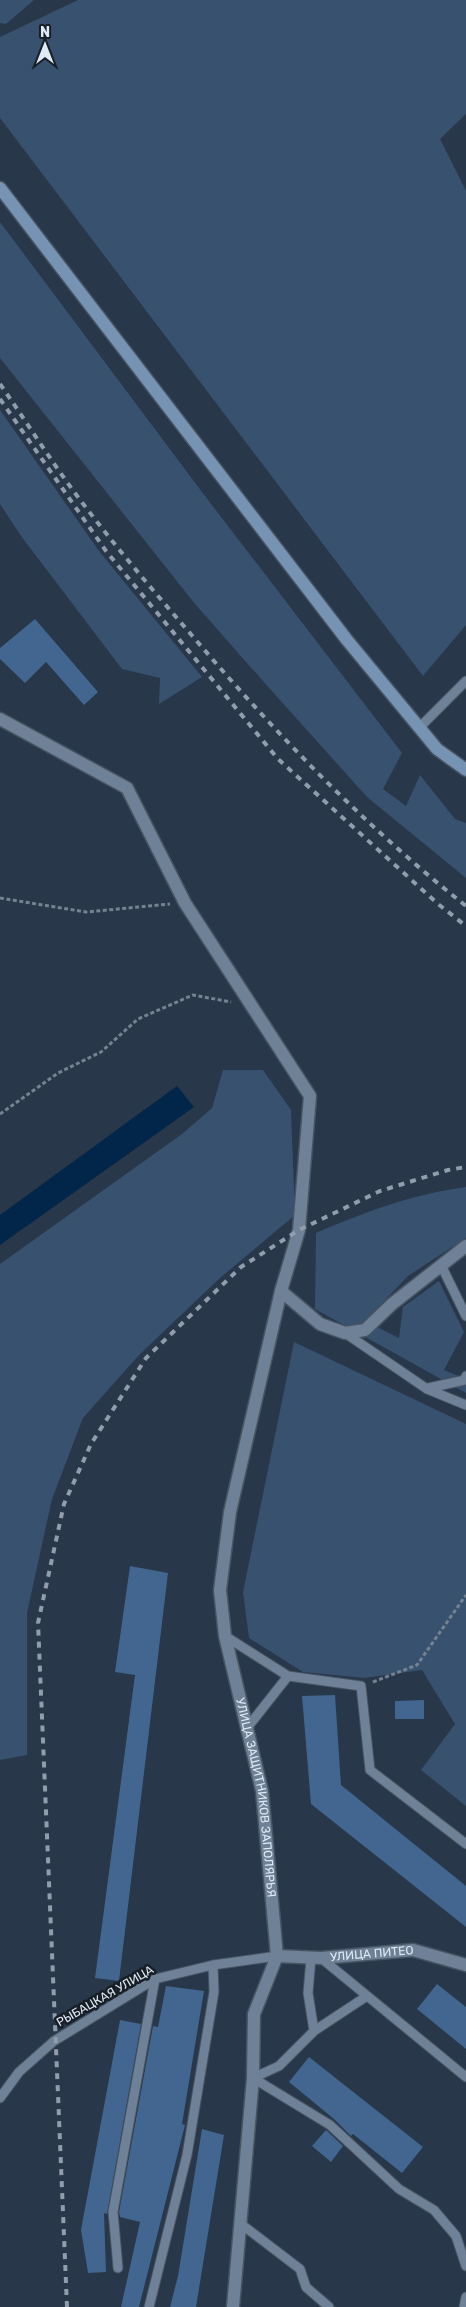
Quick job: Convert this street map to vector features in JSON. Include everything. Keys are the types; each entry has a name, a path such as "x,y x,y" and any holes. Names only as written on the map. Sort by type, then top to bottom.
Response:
{"main road":[{"path":"0,188 347,640 437,749 466,770"}],"street":[{"name":"УЛИЦА ЗАЩИТНИКОВ ЗАПОЛЯРЬЯ","path":"0,719 127,788 185,903 310,1096 299,1230 281,1291 230,1512 220,1590 225,1636 262,1791 277,1956 254,2014 253,2078 233,2307"},
{"path":"281,1291 320,1324 345,1333 365,1330 392,1304 466,1246"},
{"name":"УЛИЦА ПИТЕО","path":"277,1956 316,1958 413,1950 466,1965"}],"lane":[{"path":"419,728 466,681"},
{"path":"441,1265 466,1316"},
{"path":"345,1333 427,1389 466,1405"},
{"path":"427,1389 465,1380 466,1376"},
{"path":"225,1636 288,1676 361,1686 370,1770 466,1844"},
{"path":"247,1728 288,1676"},
{"name":"РЫБАЦКАЯ УЛИЦА","path":"0,2098 20,2072 54,2041 155,1979 212,1964 277,1956"},
{"path":"314,2031 308,1993 316,1958 367,1996 466,2077"},
{"path":"149,2307 187,2156 214,1992 212,1964"},
{"path":"118,2268 112,2212 155,1979"},
{"path":"253,2078 279,2066 314,2031 367,1996"},
{"path":"253,2078 330,2125 399,2188 434,2210 456,2236 466,2266"},
{"path":"241,2224 300,2269 306,2287 330,2307"},
{"path":"464,2307 466,2297"}],"path":[{"path":"0,898 86,912 185,903"},
{"path":"0,1114 58,1072 101,1052 138,1019 193,995 252,1006"},
{"path":"361,1686 417,1665 466,1594"}],"shaded area":[{"path":"0,0 34,0 6,24 0,23"},
{"path":"78,0 466,0 466,114 440,139 466,191 466,625 423,676 0,118 0,37"},
{"path":"0,222 202,492 402,753 383,789 406,806 420,775 455,819 466,823 466,878 367,797 270,689 195,604 0,358"},
{"path":"0,410 99,551 202,677 159,704 160,678 122,669 21,536 0,504"},
{"path":"223,1070 263,1070 291,1110 295,1215 220,1278 139,1355 83,1418 52,1499 27,1613 27,1755 0,1760 0,1264 182,1134 212,1108"},
{"path":"177,1086 194,1107 0,1245 0,1215"},
{"path":"466,1187 466,1238 408,1276 365,1321 399,1338 403,1307 439,1281 464,1332 444,1370 466,1379 466,1393 315,1309 316,1233 408,1199"},
{"path":"294,1342 466,1424 466,1806 421,1770 455,1724 422,1670 364,1678 303,1672 249,1638 243,1592"}],"building":[{"path":"35,619 98,692 84,705 46,662 25,683 0,659 0,648"},
{"path":"130,1566 168,1573 119,1981 95,1978 135,1675 115,1672"},
{"path":"335,1695 341,1785 466,1886 466,1927 311,1804 302,1696"},
{"path":"424,1700 424,1719 395,1719 395,1701"},
{"path":"437,1984 466,2007 466,2049 417,2009"},
{"path":"166,1986 204,1991 182,2124 185,2125 139,2307 121,2307 140,2222 120,2217 119,2212 153,2026 158,2027"},
{"path":"120,2020 141,2024 107,2214 104,2213 106,2272 88,2273 81,2230"},
{"path":"309,2057 423,2147 402,2173 353,2134 351,2136 334,2119 289,2082"},
{"path":"202,2129 224,2135 196,2307 170,2307 178,2276"},
{"path":"326,2130 343,2146 331,2162 312,2146"}],"railway":[{"path":"0,384 62,475 97,522 152,589 258,711 324,779 393,845 466,906"},
{"path":"0,399 106,551 278,759 438,904 466,926"},
{"path":"67,2307 38,1623 64,1504 91,1444 146,1358 241,1267 299,1230 380,1191 448,1170 466,1167"}]}
